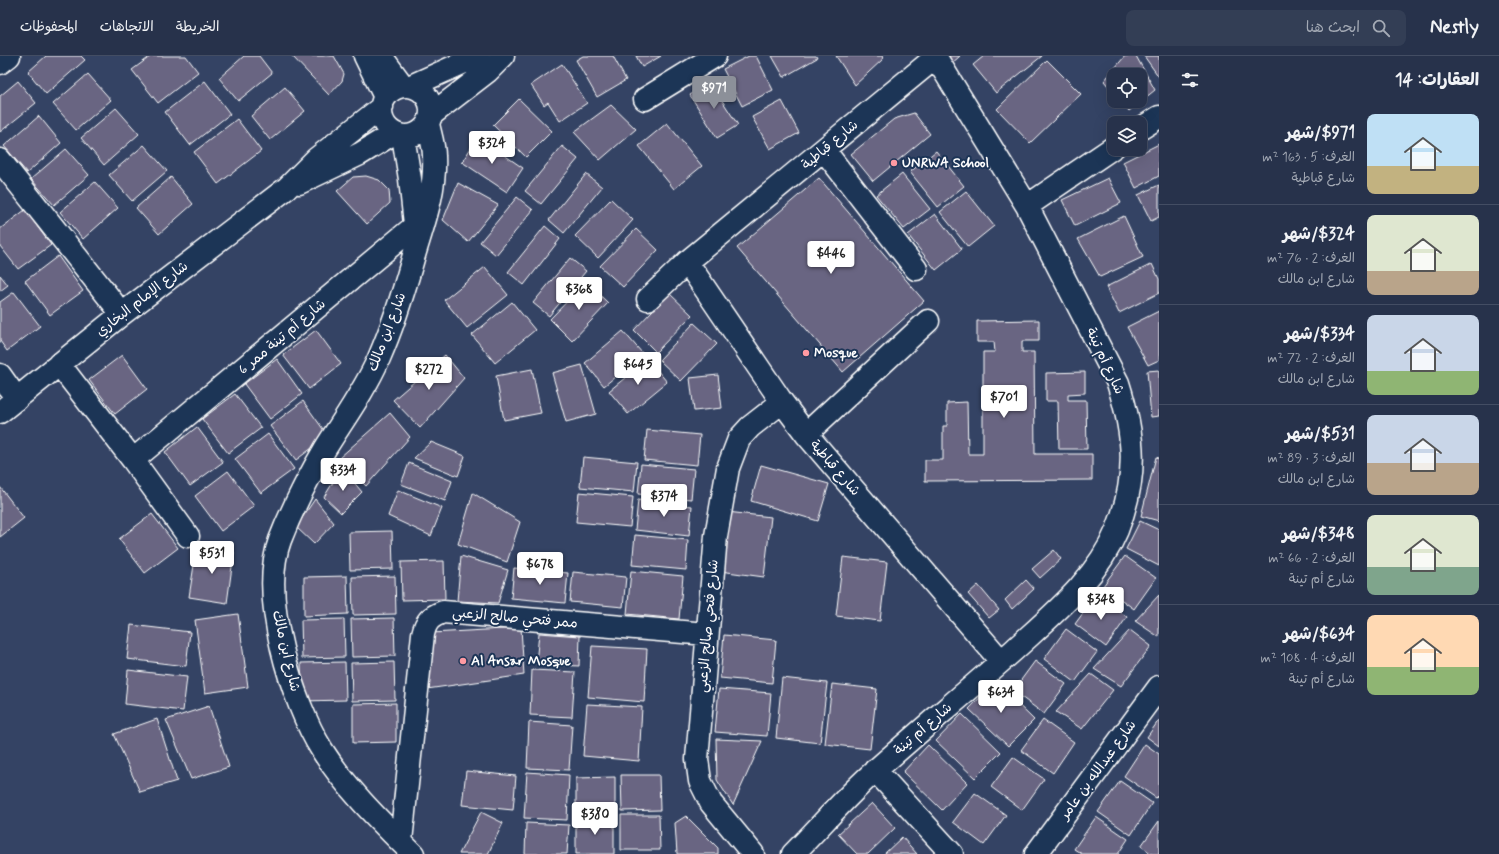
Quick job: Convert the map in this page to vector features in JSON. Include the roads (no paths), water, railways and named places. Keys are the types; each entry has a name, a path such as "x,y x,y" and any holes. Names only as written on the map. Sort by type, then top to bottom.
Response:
{"street":[{"path":"0,63 9,56"},
{"path":"365,56 395,94"},
{"path":"381,56 395,94 382,117 386,126 399,135 418,134 430,120 488,71 503,56"},
{"name":"شارع الإمام البخاري","path":"8,405 122,314 287,188 316,159 395,94 478,56"},
{"path":"645,99 715,56"},
{"name":"شارع قباطية","path":"648,299 687,262 824,150 935,56"},
{"name":"شارع أم تينة","path":"793,854 875,770 1056,612 1094,571 1116,530 1124,507 1133,469 1129,423 1118,383 1027,206 935,56"},
{"path":"395,94 420,90 427,97 431,106 430,120"},
{"path":"1147,124 1159,116"},
{"name":"شارع ابن مالك","path":"407,848 350,786 322,750 300,706 278,629 273,592 274,565 279,542 296,504 324,451 358,396 378,359 408,277 422,218 432,190 434,155 430,120"},
{"name":"شارع الإمام البخاري","path":"287,188 399,135"},
{"name":"شارع ابن مالك","path":"399,135 422,218"},
{"path":"824,150 916,269"},
{"path":"1027,206 1107,152"},
{"path":"0,160 122,314"},
{"name":"شارع أم تينة ممر 6","path":"133,460 422,218"},
{"name":"شارع قباطية","path":"687,262 782,402 806,434 1001,661"},
{"path":"806,434 928,321"},
{"path":"59,364 133,460 188,536"},
{"path":"0,375 8,405"},
{"name":"شارع فتحي صالح الزعبي","path":"753,854 711,803 700,781 697,760 716,536 728,468 739,439 750,427 782,402"},
{"name":"ممر فتحي صالح الزعبي","path":"407,848 423,634 426,623 432,616 443,612 707,634"},
{"name":"شارع عبدالله بن عامر","path":"1036,854 1159,687"},
{"path":"875,770 952,854"}],"place":[{"name":"UNRWA School","path":"894,163"},
{"name":"Mosque","path":"806,353"},
{"name":"Al Ansar Mosque","path":"463,661"}]}
